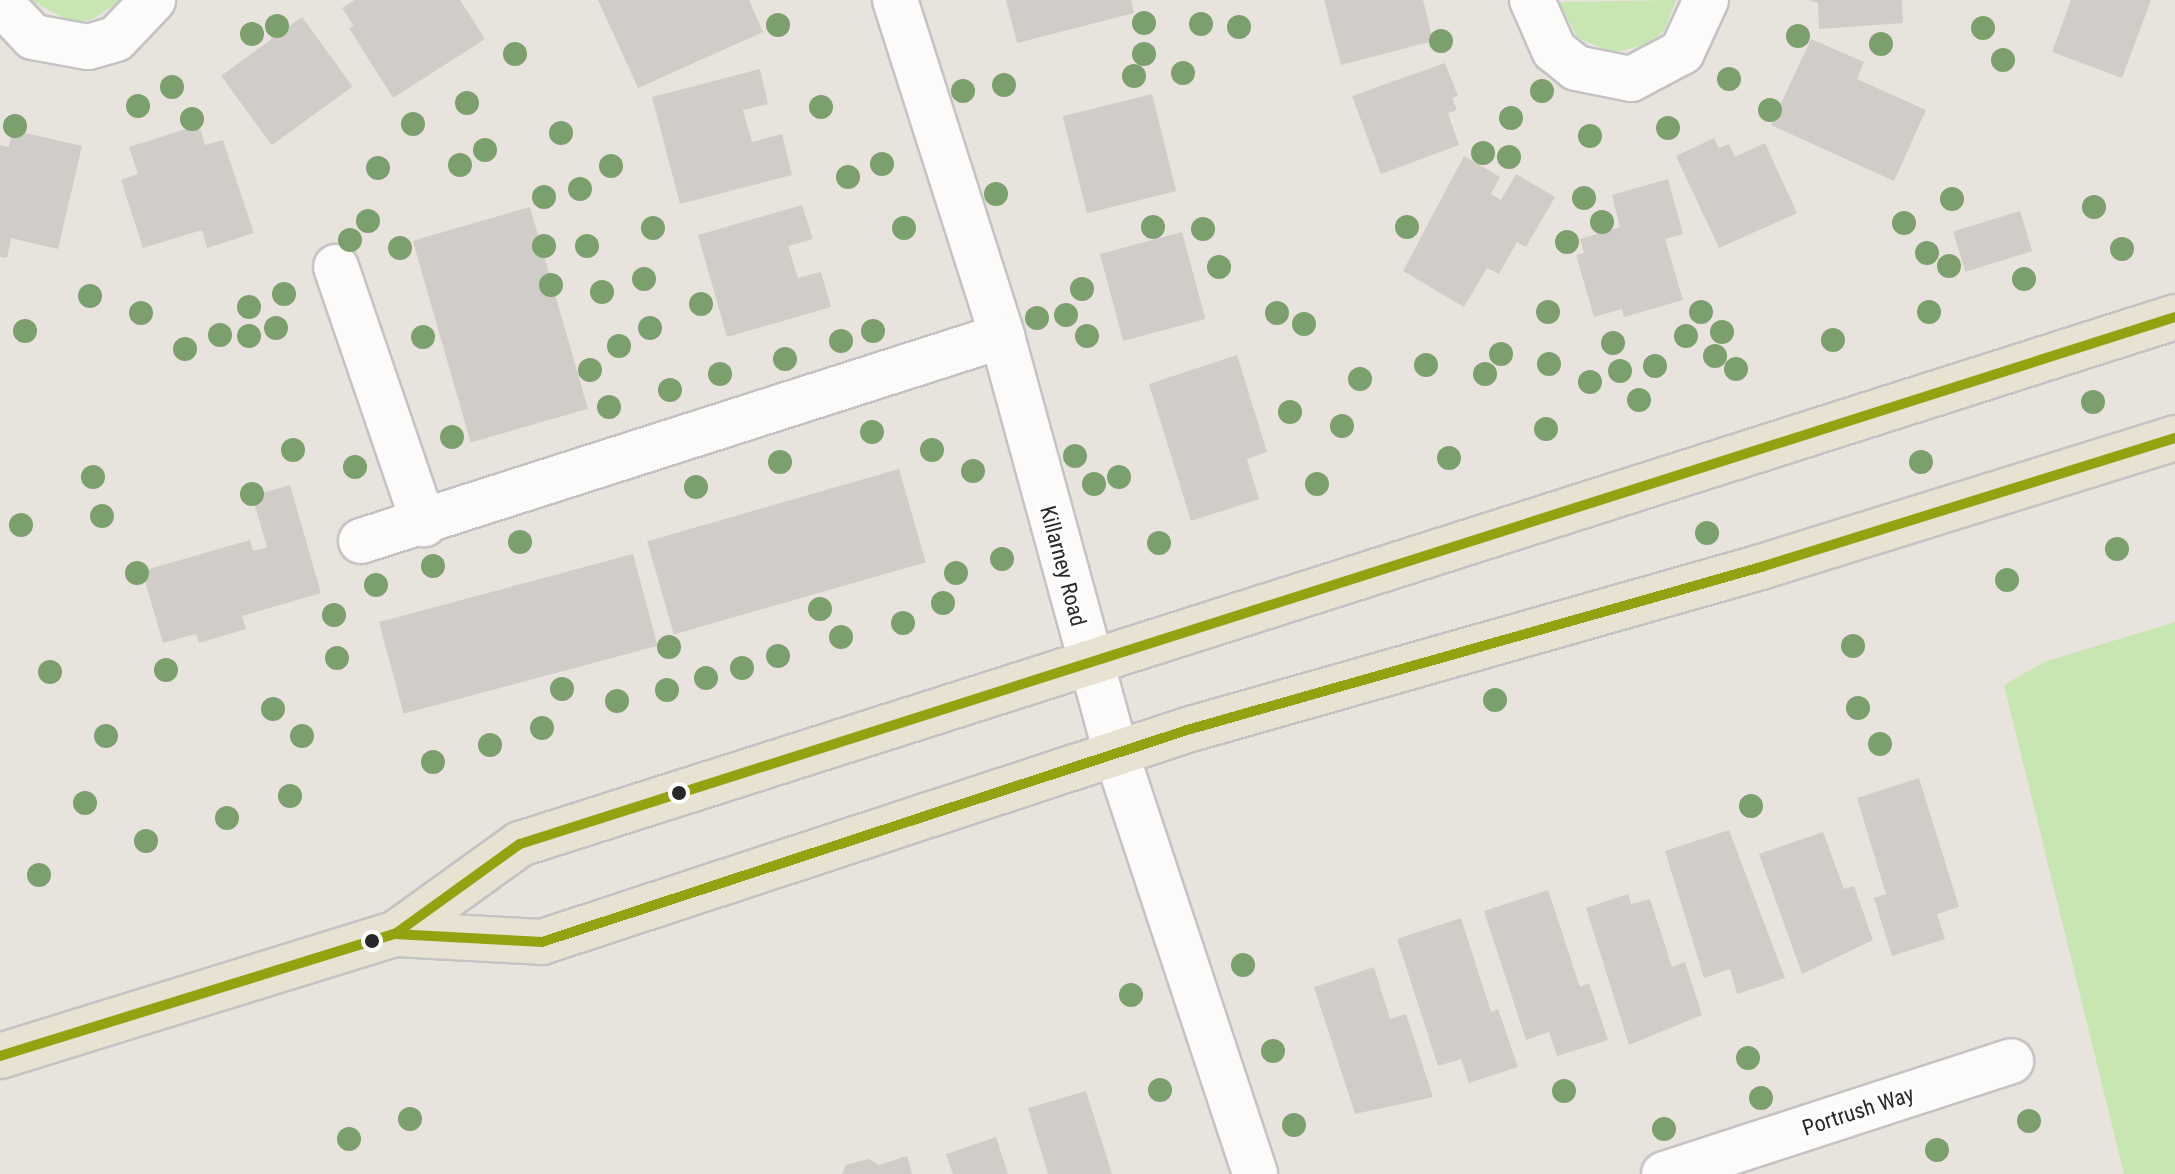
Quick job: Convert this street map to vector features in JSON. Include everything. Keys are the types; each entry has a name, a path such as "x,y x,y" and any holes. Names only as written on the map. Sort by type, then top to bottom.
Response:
{"main road":[{"path":"0,1056 395,934 520,844 1091,666 2175,317"},
{"path":"395,934 542,942 1117,756 2175,438"}],"street":[{"path":"0,2 33,37 88,47 127,30 153,0"},
{"name":"Killarney Road","path":"895,0 1002,336 1117,756 1255,1174"},
{"path":"1532,0 1554,50 1576,68 1631,79 1682,52 1706,0"},
{"path":"336,267 424,524"},
{"path":"361,541 424,524 1002,336"},
{"name":"Portrush Way","path":"1692,1170 2011,1061"}],"green space":[{"path":"31,0 122,0 91,20 71,22"},
{"path":"1676,0 1665,29 1651,43 1613,53 1577,37 1559,2"},
{"path":"2175,622 2175,1174 2124,1174 2004,685 2044,662"}],"building":[{"path":"355,0 460,0 485,39 393,98 349,28 354,26 342,8"},
{"path":"598,0 749,0 763,32 638,88"},
{"path":"1006,0 1131,0 1134,13 1017,43"},
{"path":"1324,0 1423,0 1433,41 1341,65"},
{"path":"1808,0 1902,0 1903,23 1819,29 1818,3"},
{"path":"2071,0 2151,0 2122,78 2052,52"},
{"path":"302,17 353,87 272,145 221,76"},
{"path":"1811,39 1864,62 1857,79 1926,110 1894,181 1771,125"},
{"path":"1445,63 1458,96 1452,98 1457,110 1448,113 1459,145 1381,174 1352,96"},
{"path":"760,69 768,104 743,110 752,142 782,134 792,175 680,204 652,97"},
{"path":"1152,94 1176,191 1087,213 1063,116"},
{"path":"199,125 205,145 223,140 254,233 207,248 202,230 143,248 121,180 138,174 129,147"},
{"path":"13,130 82,146 58,249 11,238 7,258 0,257 0,145 9,147"},
{"path":"1714,138 1719,148 1729,144 1735,157 1765,143 1797,213 1719,248 1676,156"},
{"path":"1464,156 1500,177 1491,194 1501,200 1516,174 1555,197 1526,247 1517,242 1499,274 1487,268 1464,307 1403,271"},
{"path":"1668,179 1683,234 1665,239 1683,300 1624,317 1622,309 1594,317 1576,255 1584,253 1580,239 1620,227 1612,195"},
{"path":"802,205 813,239 788,246 798,278 821,272 831,307 727,337 698,235"},
{"path":"530,207 588,409 471,442 413,241"},
{"path":"2020,211 2032,251 1965,272 1953,231"},
{"path":"1182,232 1205,319 1123,341 1100,254"},
{"path":"1237,355 1267,452 1247,459 1259,499 1191,521 1149,384"},
{"path":"899,469 926,562 674,634 647,541"},
{"path":"290,485 321,593 242,616 246,629 199,643 196,634 163,643 142,571 250,540 253,551 267,547 252,496"},
{"path":"633,554 658,646 404,714 379,622"},
{"path":"1919,778 1959,907 1937,914 1945,939 1892,956 1874,898 1886,894 1857,798"},
{"path":"1729,830 1785,978 1737,994 1730,969 1704,978 1665,851"},
{"path":"1823,832 1844,889 1854,886 1873,940 1802,974 1759,854"},
{"path":"1548,890 1580,987 1589,983 1608,1040 1557,1056 1549,1032 1526,1040 1484,911"},
{"path":"1628,894 1631,904 1650,899 1672,967 1685,962 1702,1015 1629,1045 1586,908"},
{"path":"1461,918 1491,1012 1498,1009 1518,1067 1469,1083 1461,1059 1438,1066 1397,939"},
{"path":"1374,967 1390,1019 1406,1014 1433,1097 1355,1114 1314,987"},
{"path":"1086,1091 1112,1174 1048,1174 1028,1108"},
{"path":"996,1137 1008,1174 953,1174 946,1154"},
{"path":"907,1156 912,1174 842,1174 846,1165 869,1159 879,1165"}],"transit line":[{"path":"0,1056 395,934 520,844 2175,317"},
{"path":"395,934 542,942 1187,730 1761,567 2175,438"}]}
